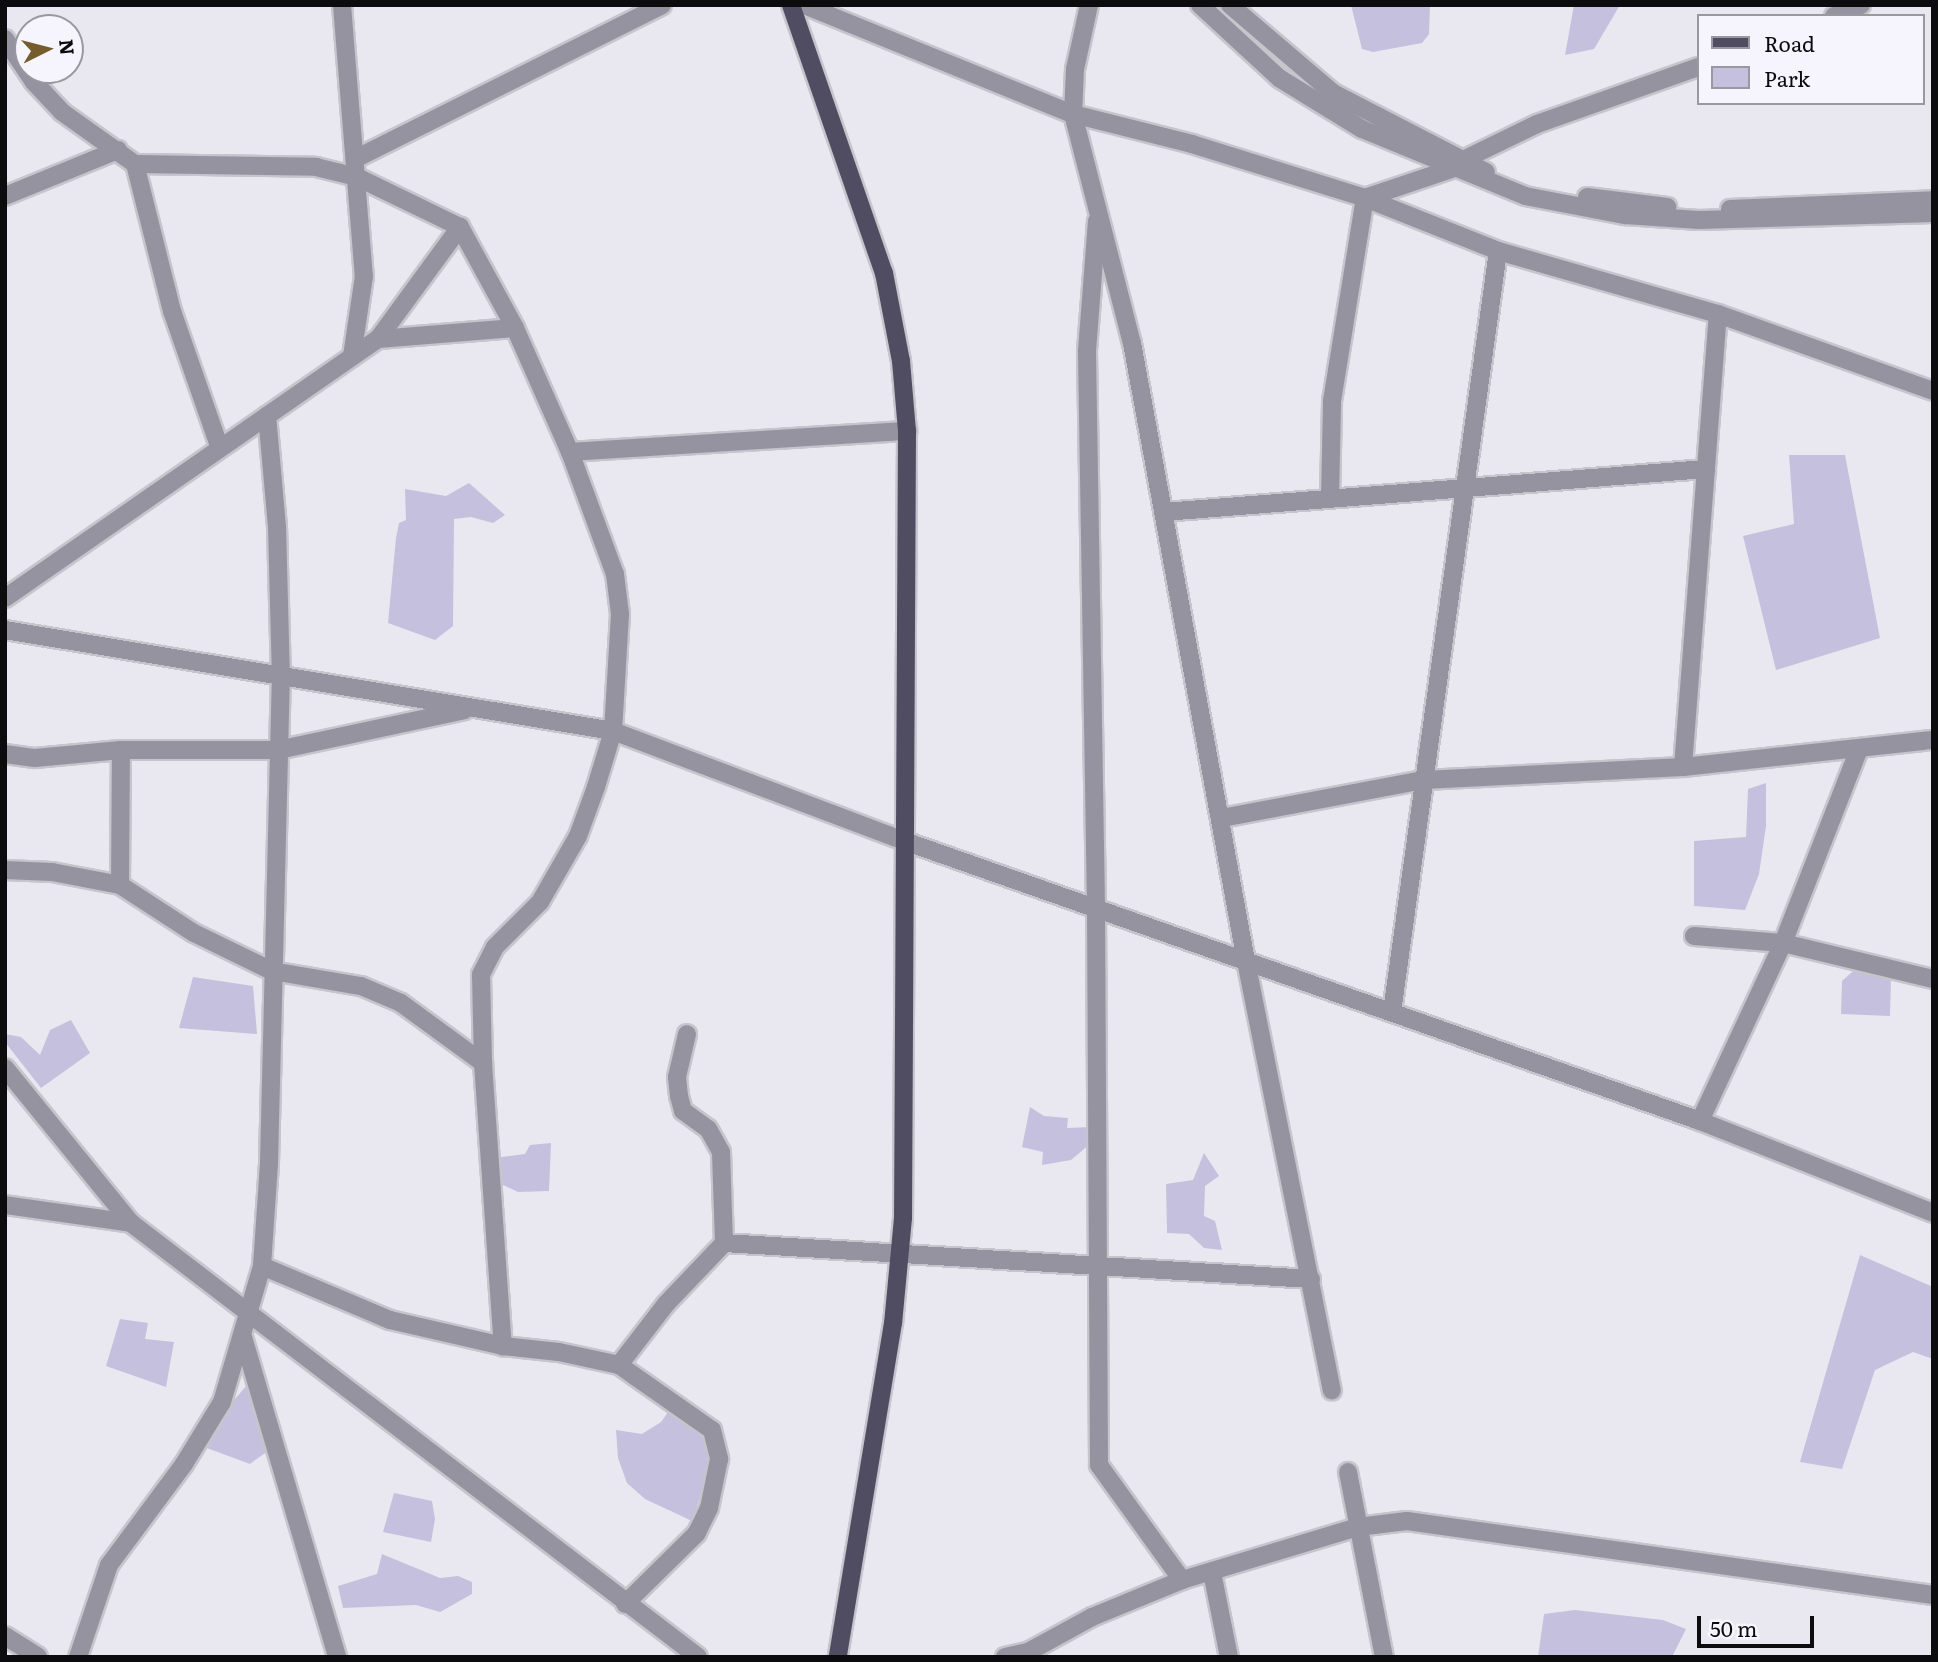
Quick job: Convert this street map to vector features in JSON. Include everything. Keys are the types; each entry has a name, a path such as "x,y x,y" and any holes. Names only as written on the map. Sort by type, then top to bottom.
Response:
{"main road":[{"path":"791,5 884,273 901,361 907,431 906,842 900,1254 838,1657"}],"street":[{"path":"342,5 364,276 352,356"},
{"path":"356,158 662,5"},
{"path":"804,5 1073,114 1192,144 1366,198 1498,251 1718,314 1933,391"},
{"path":"1089,5 1075,69 1073,114 1122,298 1222,818 1246,961 1332,1390"},
{"path":"1200,5 1232,40 1290,85 1362,129 1457,165 1525,196 1625,215 1699,220 1933,214"},
{"path":"1230,5 1333,93 1457,165 1493,176 1558,194 1699,211 1933,200"},
{"path":"1839,14 1861,5"},
{"path":"5,39 34,82 62,112 135,164 172,311 219,446"},
{"path":"1366,198 1457,165 1537,124 1696,68"},
{"path":"5,196 118,150"},
{"path":"135,164 289,163 357,177 460,227 515,328 570,452 617,583 613,731 578,836 540,902 486,959 481,975 482,1063 503,1346"},
{"path":"1330,499 1334,388 1366,198"},
{"path":"1098,211 1087,352 1097,909 1099,1465 1182,1580"},
{"path":"5,598 219,446 378,339 460,227"},
{"path":"1392,1012 1498,251"},
{"path":"1683,767 1718,314"},
{"path":"378,339 515,328"},
{"path":"78,1657 109,1565 214,1416 229,1386 262,1266 269,1163 281,679 278,527 267,415"},
{"path":"570,452 907,431"},
{"path":"1164,512 1706,469"},
{"path":"5,630 281,679 613,731 906,842 1700,1121 1933,1213"},
{"path":"5,754 36,758 121,750 278,750 469,709"},
{"path":"1222,818 1424,780 1683,767 1933,740"},
{"path":"1700,1121 1783,943 1859,749"},
{"path":"120,885 121,750"},
{"path":"5,870 52,872 120,885 194,933 272,971 361,986 401,1003 482,1063"},
{"path":"1694,936 1783,943 1933,979"},
{"path":"619,1365 666,1304 724,1243 721,1152 708,1129 683,1111 678,1096 677,1077 687,1034"},
{"path":"5,1068 131,1223 625,1604 698,1657"},
{"path":"5,1205 131,1223"},
{"path":"724,1243 1311,1279"},
{"path":"262,1266 390,1320 503,1346 591,1357 619,1365 712,1430 719,1459 709,1508 697,1533 625,1604"},
{"path":"243,1337 337,1657"},
{"path":"1348,1472 1384,1657"},
{"path":"1005,1657 1030,1651 1092,1617 1182,1580 1359,1527 1440,1523 1741,1572 1933,1595"},
{"path":"1212,1572 1229,1657"},
{"path":"5,1636 38,1657"}],"green space":[{"path":"1351,5 1430,5 1429,34 1422,43 1373,52 1362,49"},
{"path":"1574,5 1620,5 1594,49 1565,55"},
{"path":"1789,455 1845,455 1880,638 1776,670 1743,536 1794,524"},
{"path":"469,483 505,515 493,523 471,517 454,519 453,626 435,640 388,623 396,538 399,523 406,520 405,489 446,496"},
{"path":"1766,783 1766,826 1759,874 1745,910 1694,906 1694,841 1746,837 1748,789"},
{"path":"1861,964 1891,976 1890,1016 1841,1014 1842,981"},
{"path":"193,977 253,986 257,1034 179,1028"},
{"path":"71,1020 90,1053 41,1088 5,1042 5,1034 21,1037 40,1055 50,1030"},
{"path":"1030,1107 1044,1116 1068,1118 1067,1128 1090,1127 1090,1144 1071,1160 1042,1165 1043,1152 1022,1147"},
{"path":"551,1143 549,1191 518,1192 501,1184 501,1157 525,1154 530,1145"},
{"path":"1204,1153 1219,1176 1205,1186 1204,1216 1215,1221 1222,1250 1204,1248 1189,1234 1167,1233 1166,1184 1193,1180"},
{"path":"1860,1255 1933,1287 1933,1359 1913,1352 1875,1370 1842,1469 1800,1462"},
{"path":"120,1319 148,1323 145,1339 174,1342 166,1387 106,1366"},
{"path":"254,1377 276,1445 250,1464 196,1444"},
{"path":"674,1404 718,1443 692,1521 645,1499 627,1483 618,1458 616,1430 642,1434 661,1422"},
{"path":"394,1493 432,1501 435,1519 431,1542 383,1532"},
{"path":"382,1554 440,1578 458,1576 472,1582 472,1594 440,1612 416,1605 343,1608 338,1586 377,1574"},
{"path":"1575,1610 1663,1620 1686,1629 1672,1657 1538,1657 1544,1614"}]}
